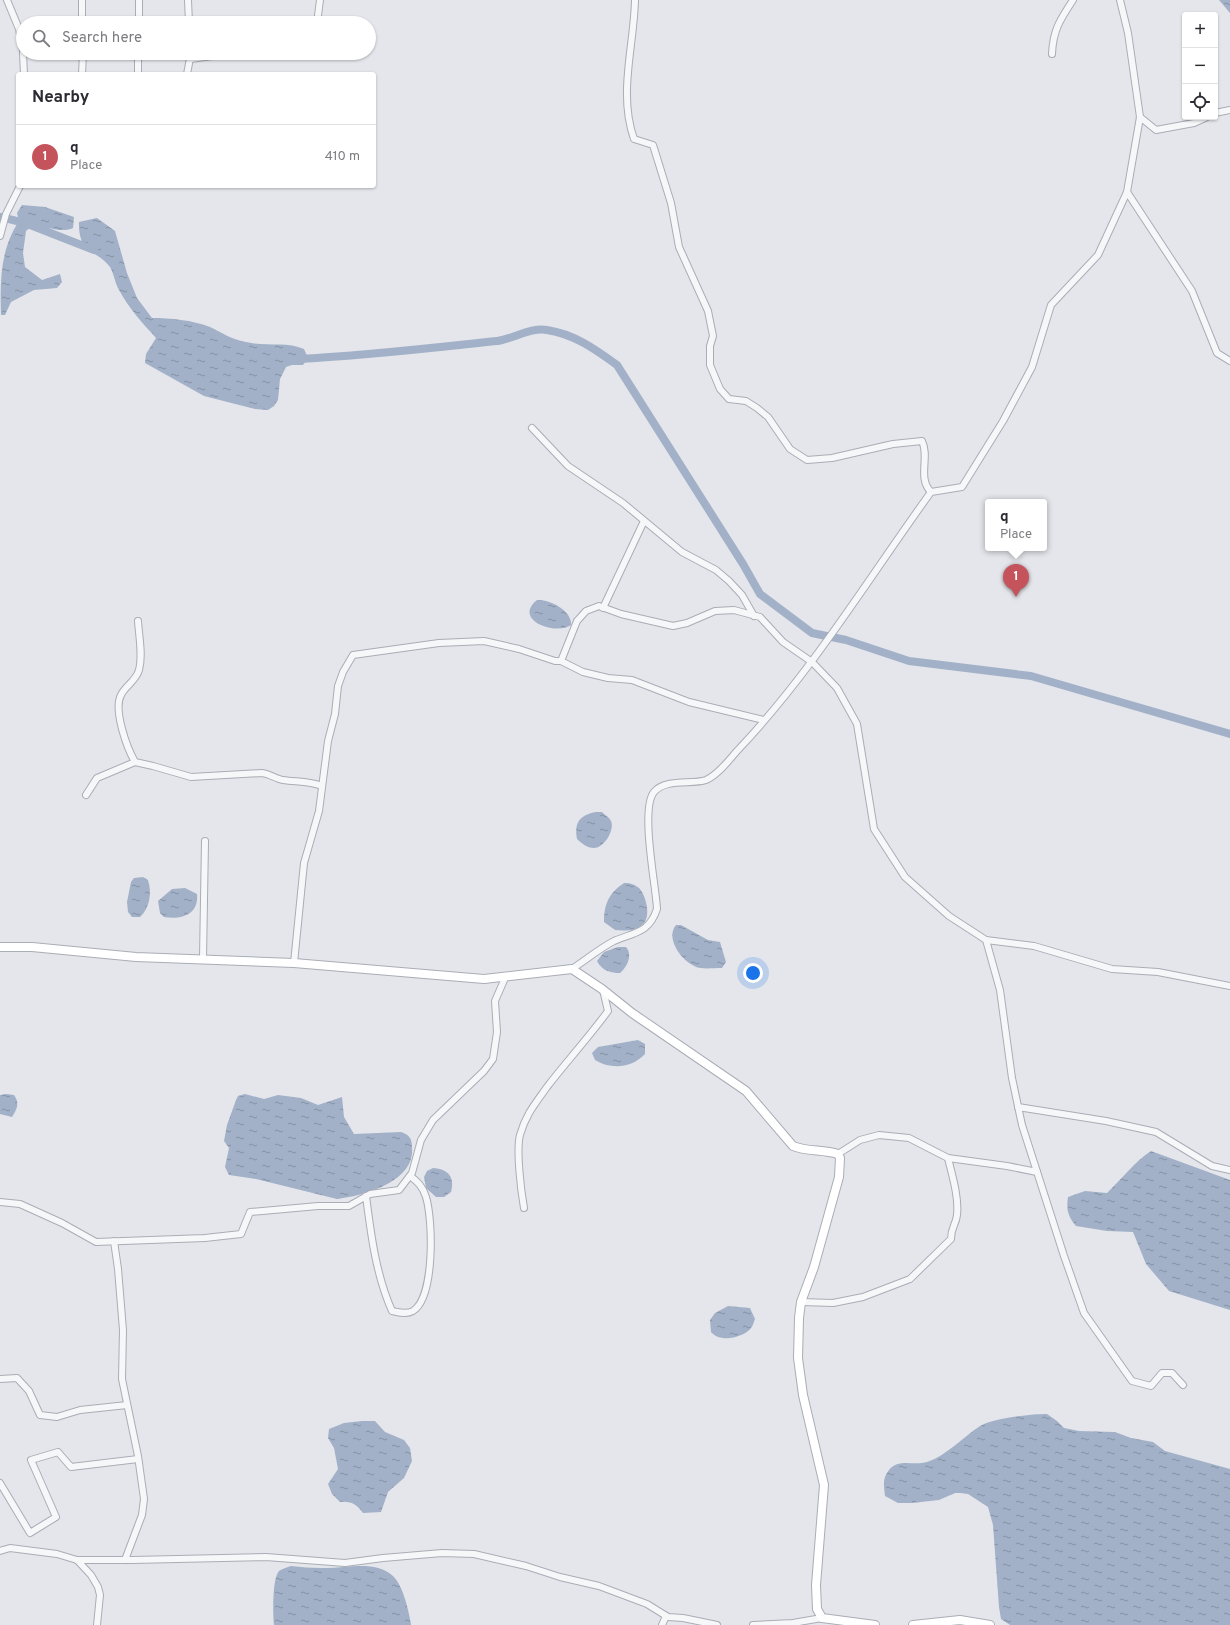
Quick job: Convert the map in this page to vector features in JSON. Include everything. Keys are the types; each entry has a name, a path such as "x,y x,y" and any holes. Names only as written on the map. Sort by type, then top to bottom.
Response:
{"street":[{"path":"7,0 16,22"},
{"path":"82,0 82,16"},
{"path":"138,16 139,0"},
{"path":"188,0 189,16"},
{"path":"318,16 320,0"},
{"path":"636,0 628,68 629,124 634,139 653,146 671,203 679,247 708,311 713,336 710,346 710,365 720,389 729,399 746,401 757,408 768,417 790,449 807,460 832,458 893,444 922,441 925,448 924,479 931,492"},
{"path":"1052,54 1052,38 1062,16 1073,0"},
{"path":"0,947 32,947 136,957 202,958 294,963 484,979 504,978 572,969 614,942 634,935 645,928 653,920 657,909 648,830 650,802 654,792 664,786 706,780 713,776 738,751 812,662 889,549 931,492 962,487 1003,421 1032,367 1051,305 1098,255 1127,192 1140,117 1128,33 1120,0"},
{"path":"23,60 24,72"},
{"path":"82,72 83,60"},
{"path":"138,60 138,72"},
{"path":"187,72 190,60"},
{"path":"1218,112 1230,110"},
{"path":"1140,117 1156,130 1194,123 1200,120"},
{"path":"1,233 6,214 19,188"},
{"path":"1127,192 1192,291 1217,354 1230,361"},
{"path":"532,428 568,466 623,503 682,552 716,570 742,595 754,616"},
{"path":"603,608 644,521"},
{"path":"562,661 565,649 576,622 586,611 600,606 621,614 673,626 687,623 716,611 734,610 760,617 783,642 812,662 837,688 857,724 874,829 905,877 949,916 986,940 1034,946 1112,969 1158,972 1230,986"},
{"path":"135,762 125,737 118,705 121,695 139,672 140,655 138,621"},
{"path":"294,963 304,863 319,811 328,741 335,714 338,686 343,672 353,655 439,643 484,641 562,661 583,672 608,678 632,680 689,702 764,720"},
{"path":"86,795 97,778 135,762 190,778 262,773 270,774 282,780 312,782 322,786"},
{"path":"202,958 205,841"},
{"path":"986,940 1000,990 1012,1078 1018,1107 1037,1172 1084,1312 1132,1381 1151,1386 1162,1373 1172,1373 1183,1385"},
{"path":"572,969 602,989 632,1013 746,1091 793,1146 830,1151 838,1154"},
{"path":"0,1202 20,1204 62,1223 96,1242 114,1242 205,1238 241,1234 250,1212 318,1206 349,1206 366,1196 399,1190 412,1173 421,1140 433,1120 484,1071 493,1059 497,1032 495,1001 504,978"},
{"path":"524,1208 520,1179 519,1148 522,1130 535,1101 608,1011 602,989"},
{"path":"1018,1107 1106,1121 1156,1132 1212,1166 1230,1170"},
{"path":"838,1154 860,1140 880,1135 909,1138 948,1158 1007,1166 1037,1172"},
{"path":"822,1618 817,1609 816,1585 824,1485 803,1395 798,1358 799,1318 801,1302 814,1267 839,1177 840,1158 838,1154"},
{"path":"801,1302 833,1303 863,1297 910,1278 942,1249 951,1239 951,1230 957,1217 957,1205 948,1158"},
{"path":"366,1196 370,1225 384,1293 392,1311 404,1313 413,1311 423,1298 429,1273 429,1216 426,1199 422,1188 418,1182 410,1176"},
{"path":"114,1242 118,1269 123,1330 122,1379 138,1459 144,1499 142,1515 125,1560"},
{"path":"0,1379 17,1378 29,1391 40,1415 57,1417 80,1410 127,1405"},
{"path":"0,1483 30,1533 56,1517 31,1460 58,1452 71,1467 138,1459"},
{"path":"0,1551 10,1548 57,1554 77,1560 266,1557 345,1563 384,1558 442,1554 474,1554 526,1566 560,1577 599,1586 647,1604 666,1616 717,1625"},
{"path":"77,1560 91,1575 98,1587 100,1595 97,1625"},
{"path":"662,1625 666,1616"},
{"path":"753,1625 793,1624 822,1618 875,1625"},
{"path":"913,1625 960,1620 990,1625"}],"water":[{"path":"1219,0 1230,0 1230,13"},
{"path":"22,205 45,207 74,217 73,228 68,230 58,230 32,226 26,231 23,253 25,267 42,280 60,274 62,282 57,288 34,290 11,302 5,315 1,315 2,266 8,243 19,221 17,213"},
{"path":"97,218 115,231 127,273 137,298 152,318 174,319 196,323 210,327 240,341 261,344 290,345 304,349 308,358 303,365 292,365 286,367 280,379 278,400 274,406 268,410 255,409 204,396 145,363 146,354 156,338 127,303 118,287 110,267 105,261 89,250 81,240 79,222"},
{"path":"537,600 548,601 559,606 568,615 571,625 556,629 539,624 533,620 530,614 531,607"},
{"path":"596,812 602,812 610,819 612,825 608,838 605,842 598,847 591,848 584,845 577,839 576,828 582,817"},
{"path":"143,877 148,880 150,890 148,905 140,917 132,917 128,912 127,902 131,882 134,878"},
{"path":"624,883 634,885 642,891 647,906 647,917 642,925 636,928 615,930 604,922 606,904 611,895"},
{"path":"185,888 197,894 197,901 192,911 183,916 171,918 164,917 160,913 158,901 172,889"},
{"path":"676,925 681,925 708,940 720,942 726,962 722,968 700,968 694,966 682,957 674,944 672,937"},
{"path":"618,947 626,947 629,957 625,968 620,973 613,973 601,967 597,961 604,952"},
{"path":"638,1040 645,1044 645,1054 640,1059 628,1065 614,1066 601,1063 595,1060 592,1053 598,1047"},
{"path":"245,1094 264,1099 278,1095 301,1098 318,1105 342,1097 344,1117 354,1134 404,1133 412,1142 411,1160 405,1170 385,1185 360,1195 337,1199 256,1179 229,1175 225,1167 229,1148 224,1141 227,1125 238,1096"},
{"path":"0,1095 14,1095 17,1101 16,1109 12,1117 0,1114"},
{"path":"1151,1151 1230,1180 1230,1310 1169,1291 1146,1264 1133,1232 1107,1231 1076,1226 1069,1216 1067,1206 1068,1197 1085,1191 1107,1193 1134,1165"},
{"path":"433,1168 443,1170 451,1178 451,1192 444,1197 436,1197 426,1188 424,1177 427,1171"},
{"path":"728,1306 750,1308 755,1319 751,1328 737,1337 720,1337 711,1332 710,1320 715,1313"},
{"path":"1047,1414 1064,1428 1079,1431 1115,1432 1131,1438 1153,1442 1165,1451 1230,1469 1230,1625 1010,1625 1001,1619 993,1525 988,1507 968,1494 960,1493 955,1493 939,1500 912,1503 898,1503 885,1496 884,1480 887,1473 893,1466 902,1463 922,1463 934,1459 948,1451 974,1430 986,1423 1012,1417"},
{"path":"375,1421 385,1432 404,1440 410,1448 412,1461 404,1478 388,1492 381,1512 363,1513 353,1504 348,1502 340,1502 332,1494 328,1484 338,1469 334,1448 328,1438 329,1429 344,1423"},
{"path":"291,1566 331,1568 368,1566 385,1571 397,1580 403,1592 411,1625 274,1625 273,1613 275,1581 279,1571"}],"waterway":[{"path":"0,217 25,223 94,250"},
{"path":"298,359 373,354 497,341 535,330 547,330 566,335 584,343 617,365 743,564 760,594 812,633 846,640 909,661 1031,676 1230,734"}],"place":[{"name":"q","path":"1016,597"}]}
